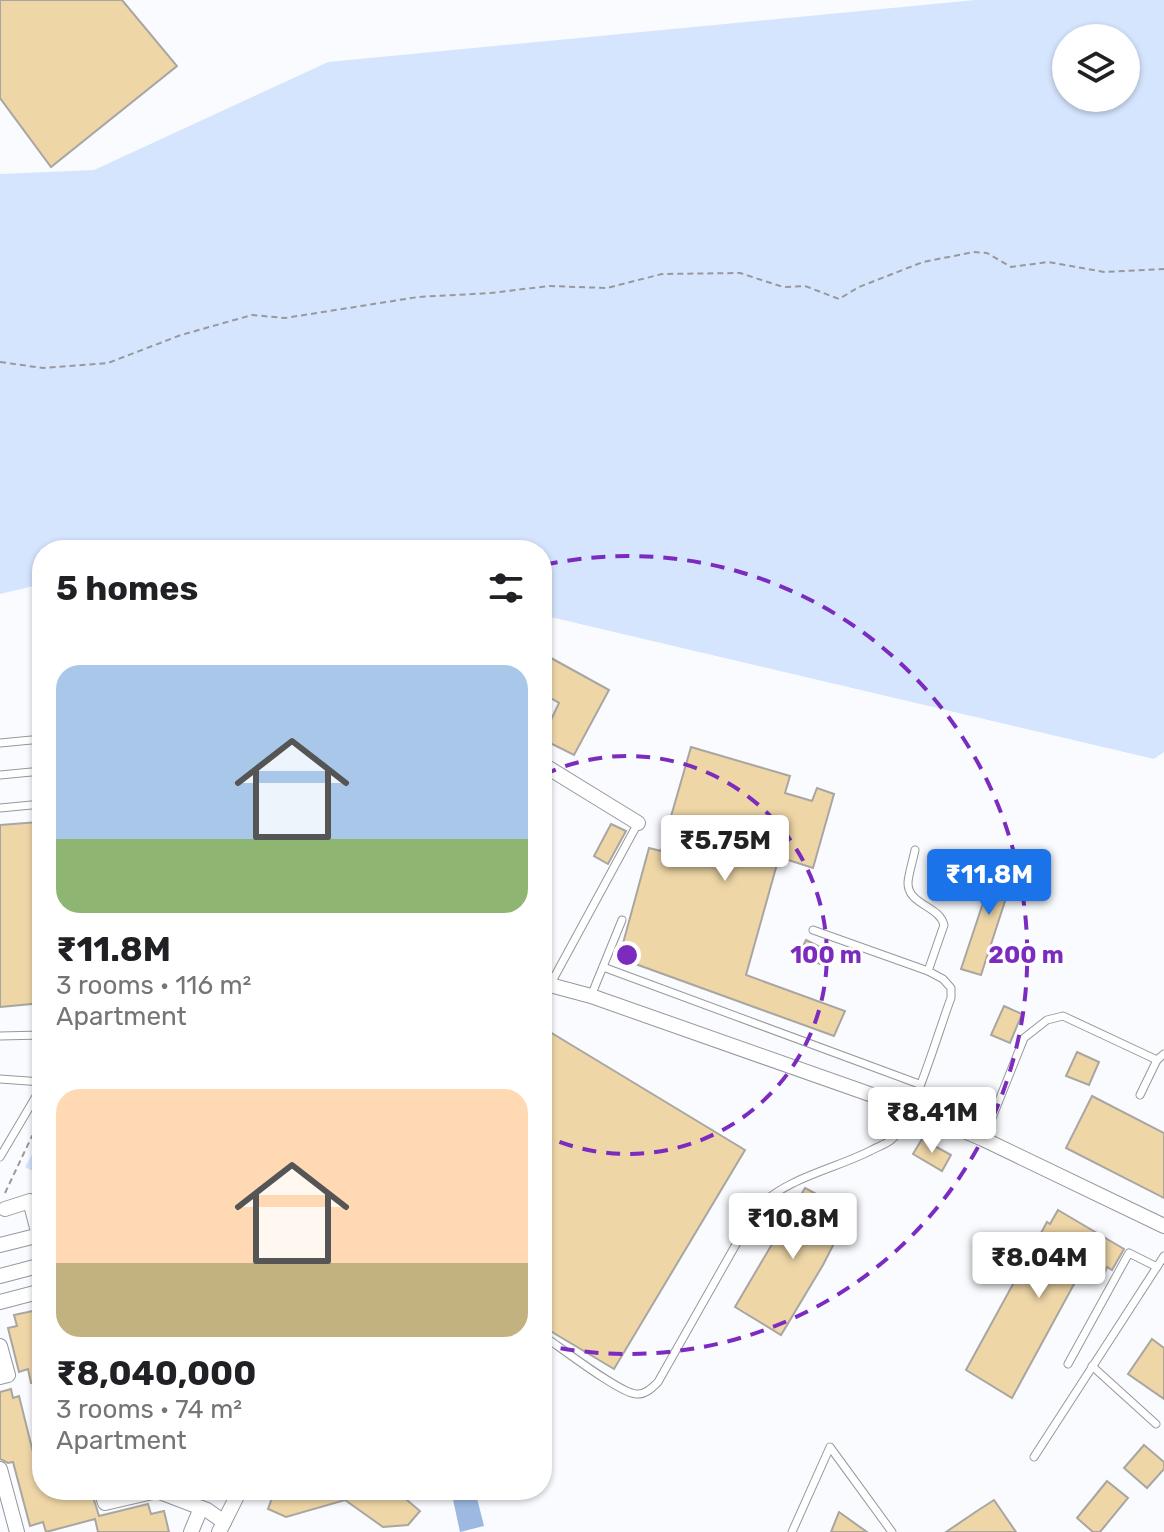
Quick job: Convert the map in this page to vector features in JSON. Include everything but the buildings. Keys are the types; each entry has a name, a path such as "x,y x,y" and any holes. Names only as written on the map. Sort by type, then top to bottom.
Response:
{"street":[{"path":"552,770 638,823"},
{"path":"552,989 591,996 912,1109 983,1139 1164,1226"},
{"path":"2,1206 30,1201 32,1209"},
{"path":"0,1245 32,1237"},
{"path":"0,1276 32,1267"},
{"path":"0,1302 32,1294"},
{"path":"0,1346 8,1375 0,1377"},
{"path":"0,1469 3,1494 17,1532"},
{"path":"180,1500 201,1508 222,1527 235,1500"},
{"path":"191,1532 201,1508"}],"lane":[{"path":"0,743 32,740"},
{"path":"0,775 32,772"},
{"path":"0,808 32,805"},
{"path":"552,977 638,823"},
{"path":"915,850 908,884 910,891 921,903 938,912 944,925 928,971"},
{"path":"591,996 622,920"},
{"path":"552,1342 621,1388 635,1395 647,1392 658,1382 756,1209 795,1181 892,1140 912,1109 952,992 943,979 928,971 813,930"},
{"path":"603,967 919,1084"},
{"path":"983,1139 1024,1038 1047,1020 1063,1016 1157,1060"},
{"path":"0,1036 32,1035"},
{"path":"1140,1095 1157,1060 1164,1054"},
{"path":"0,1079 32,1083"},
{"path":"0,1157 32,1101"},
{"path":"1068,1364 1129,1253 1157,1267"},
{"path":"1034,1457 1164,1256"},
{"path":"1092,1366 1156,1424"},
{"path":"792,1532 830,1447 892,1532"}],"path":[{"path":"0,362 43,368 108,363 181,335 252,315 285,318 418,297 549,286 607,288 662,274 740,273 783,287 805,286 839,299 859,287 923,262 974,252 987,253 1011,267 1048,262 1104,272 1164,269"},
{"path":"2,1206 32,1136"}],"shaded area":[{"path":"975,0 1164,0 1164,752 1154,759 552,617 552,540 32,540 32,586 0,594 0,174 94,170 328,62"},
{"path":"32,1155 32,1171 25,1167"}],"water":[{"path":"453,1500 478,1500 484,1526 460,1532"}]}
